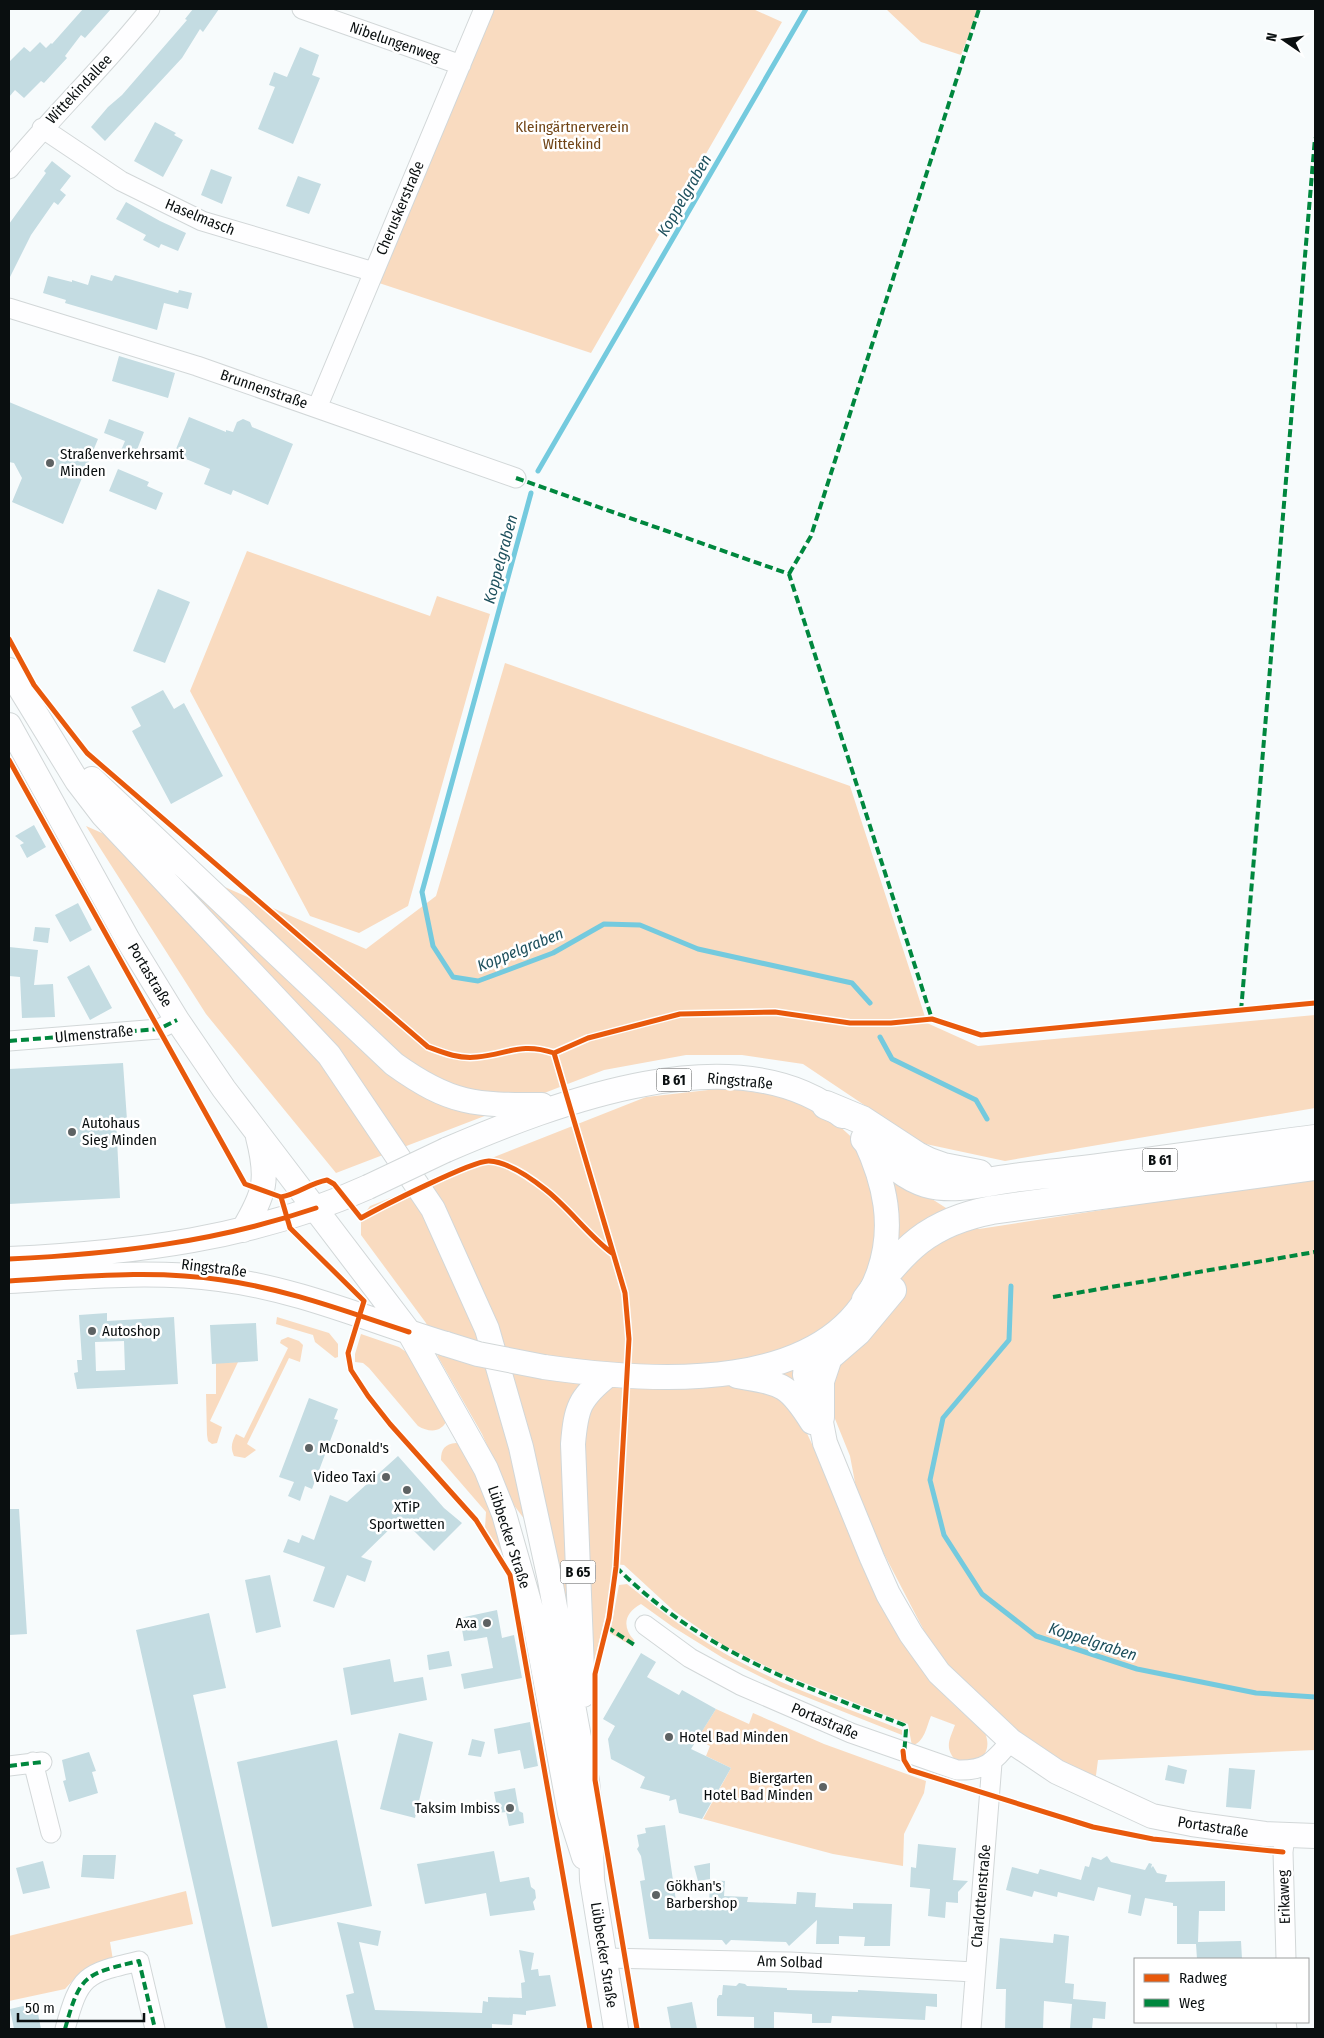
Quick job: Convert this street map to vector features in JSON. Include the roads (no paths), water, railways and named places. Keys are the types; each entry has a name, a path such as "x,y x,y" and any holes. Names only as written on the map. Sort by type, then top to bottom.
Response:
{"highway":[{"path":"826,1105 862,1120 929,1162 943,1167 1008,1178"},
{"name":"B 61","path":"865,1139 910,1176 925,1183 942,1186 970,1186 1008,1178 1084,1170 1315,1139"},
{"name":"B 61","path":"866,1300 894,1262 935,1229 949,1222 992,1210 1315,1166"},
{"path":"820,1417 820,1381 828,1357 867,1322 949,1222"}],"main road":[{"path":"9,670 77,781 115,829 329,1055 433,1209 487,1329 521,1447 550,1580 586,1781"},
{"name":"Portastraße","path":"9,725 128,940 177,1020 257,1133 316,1208"},
{"path":"52,740 111,799 387,1058 410,1076 438,1092 460,1100 481,1104 570,1103"},
{"name":"Ringstraße","path":"9,1259 124,1251 195,1241 243,1230 316,1208 368,1187 446,1150 527,1116 570,1103 670,1080 724,1077 781,1085 807,1095 826,1105 865,1139 884,1188 888,1211 887,1240 882,1263 866,1300"},
{"path":"243,1230 256,1209 264,1185 264,1160 257,1133"},
{"name":"Lübbecker Straße","path":"316,1208 409,1332 486,1469 504,1514 535,1623 572,1821 592,1880"},
{"name":"Ringstraße","path":"9,1281 152,1275 221,1279 301,1297 409,1332"},
{"name":"B 61","path":"409,1332 478,1354 544,1367 620,1375 693,1376 723,1374 772,1364 807,1350 838,1330 866,1300"},
{"name":"Portastraße","path":"807,1350 805,1375 820,1417 825,1443"},
{"name":"Portastraße","path":"723,1374 774,1383 784,1387 800,1403 825,1443 888,1594 911,1634 939,1673 1011,1741 1057,1772 1152,1816 1192,1824 1285,1836 1315,1836"},
{"name":"B 65","path":"586,1781 574,1444 579,1406 586,1394 620,1375"},
{"name":"Lübbecker Straße","path":"586,1781 590,1812 592,1880 616,2029"}],"street":[{"name":"Wittekindallee","path":"9,169 42,128 127,38 150,9"},
{"name":"Nibelungenweg","path":"302,9 461,65"},
{"name":"Cheruskerstraße","path":"318,408 484,9"},
{"name":"Haselmasch","path":"42,128 120,181 202,221 374,272"},
{"name":"Brunnenstraße","path":"9,308 197,366 516,478"},
{"name":"Ulmenstraße","path":"9,1041 159,1029 177,1020"},
{"name":"Portastraße","path":"644,1624 690,1658 740,1685 851,1734 957,1770 970,1770 992,1763"},
{"path":"992,1763 1011,1741"},
{"path":"9,1766 38,1762 51,1833"},
{"name":"Charlottenstraße","path":"971,2029 992,1763"},
{"name":"Erikaweg","path":"1285,1836 1283,1852 1286,1958"},
{"name":"Am Solbad","path":"605,1958 790,1962 974,1972"},
{"path":"65,2029 77,1991 89,1977 101,1971 139,1962 155,2029"}],"waterway":[{"name":"Koppelgraben","path":"538,471 806,9"},
{"name":"Koppelgraben","path":"531,493 422,892 433,946 453,977 478,981 553,953 604,924 640,925 698,949 852,983 870,1003"},
{"name":"Koppelgraben","path":"880,1037 892,1059 976,1100 987,1119"},
{"name":"Koppelgraben","path":"1011,1286 1009,1340 943,1418 930,1480 944,1535 982,1594 1036,1636 1137,1669 1256,1693 1315,1697"}],"place":[{"name":"Straßenverkehrsamt Minden","path":"50,463"},
{"name":"Autohaus Sieg Minden","path":"72,1132"},
{"name":"Autoshop","path":"92,1331"},
{"name":"McDonald's","path":"309,1448"},
{"name":"Video Taxi","path":"386,1477"},
{"name":"XTiP Sportwetten","path":"407,1490"},
{"name":"Axa","path":"487,1623"},
{"name":"Hotel Bad Minden","path":"669,1737"},
{"name":"Biergarten Hotel Bad Minden","path":"823,1787"},
{"name":"Taksim Imbiss","path":"510,1808"},
{"name":"Gökhan's Barbershop","path":"656,1895"}],"park label":[{"name":"Kleingärtnerverein Wittekind","path":"572,136"}]}
